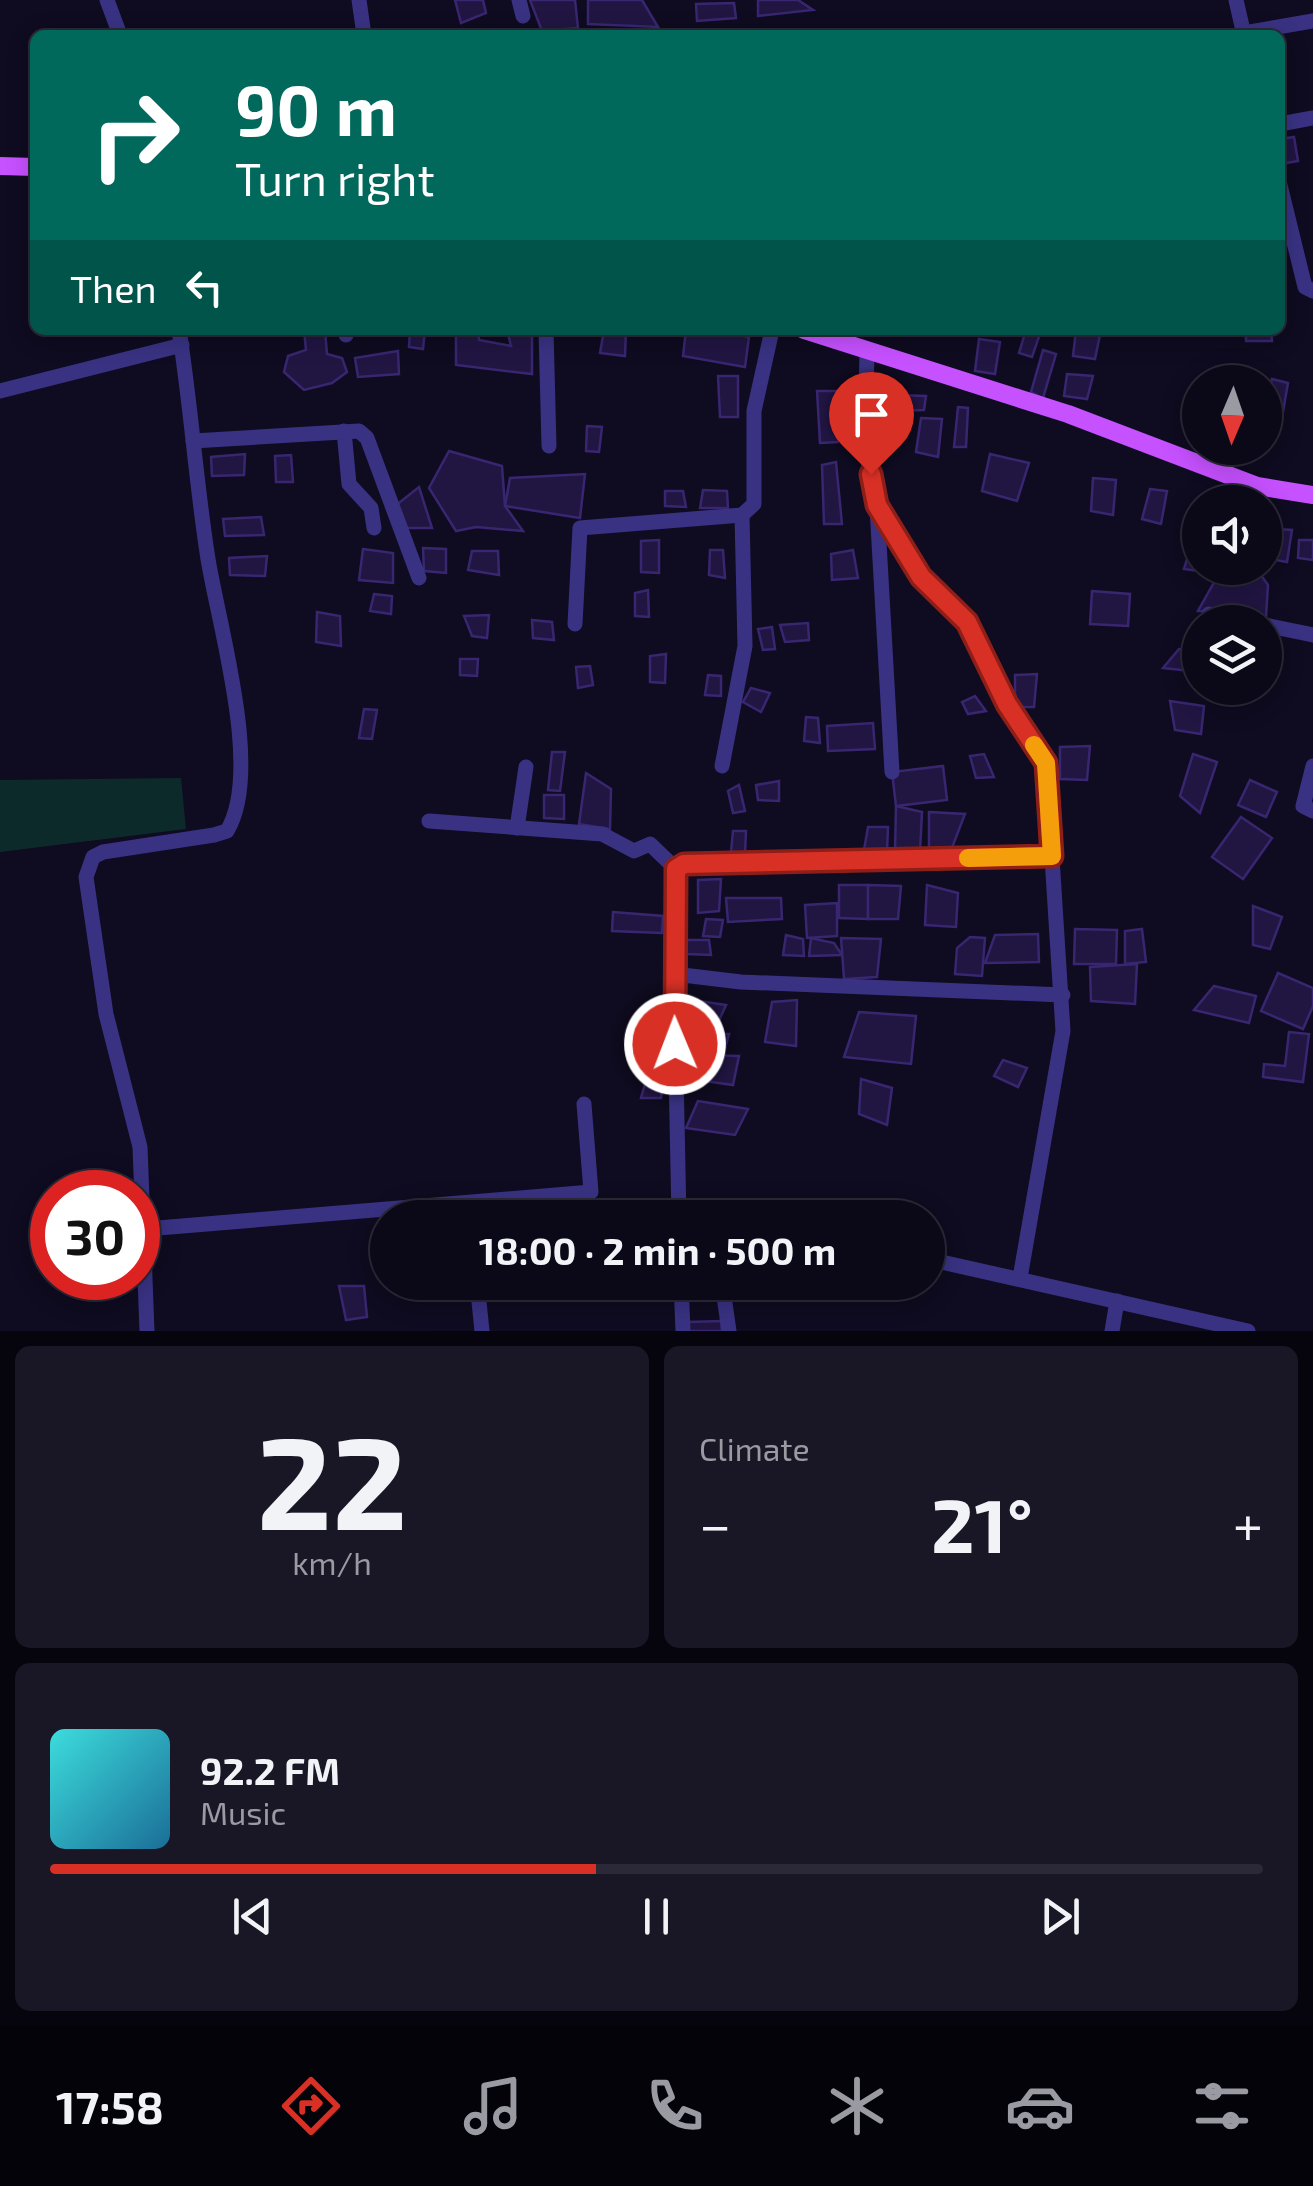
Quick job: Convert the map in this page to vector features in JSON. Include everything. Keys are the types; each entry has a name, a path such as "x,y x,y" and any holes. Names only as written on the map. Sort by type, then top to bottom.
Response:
{"main road":[{"path":"0,166 30,167"},
{"path":"820,335 1068,414 1257,486 1313,495"}],"street":[{"path":"107,0 118,30"},
{"path":"359,0 363,30"},
{"path":"1236,0 1243,30"},
{"path":"1267,30 1313,22"},
{"path":"1285,123 1313,118"},
{"path":"1285,206 1305,286 1313,291"},
{"path":"546,335 549,446"},
{"path":"575,624 580,528 742,516 754,504 754,411 771,335"},
{"path":"0,391 180,338 208,558 239,722 239,812 228,830 214,835 104,852 93,857 86,877 106,1014 140,1147 142,1170"},
{"path":"867,350 865,444 877,505 892,772"},
{"path":"344,431 349,484 371,508 374,528"},
{"path":"193,441 359,431 368,438 419,578"},
{"path":"877,505 921,577 967,622 1007,704 1046,763 1063,1030 1020,1278"},
{"path":"722,766 745,646 742,516"},
{"path":"1282,629 1313,635"},
{"path":"1313,766 1303,806 1313,812"},
{"path":"517,828 526,767"},
{"path":"429,821 602,834 634,851 650,844 676,869 679,1200"},
{"path":"676,869 684,864 1052,856"},
{"path":"674,974 741,982 1063,995"},
{"path":"468,1200 591,1192 584,1104"},
{"path":"160,1228 370,1209"},
{"path":"945,1262 1248,1331"},
{"path":"147,1300 148,1331"},
{"path":"479,1300 482,1331"},
{"path":"682,1300 683,1331"},
{"path":"725,1300 729,1331"},
{"path":"1112,1331 1117,1301"}],"green space":[{"path":"181,778 186,829 0,852 0,780"}],"building":[{"path":"455,0 483,0 486,13 461,23"},
{"path":"530,0 575,0 578,28 542,30"},
{"path":"588,0 642,0 658,27 588,24"},
{"path":"758,0 798,0 813,10 758,16"},
{"path":"734,3 736,18 697,21 696,4"},
{"path":"1294,137 1298,161 1286,163 1285,138"},
{"path":"304,335 325,335 327,354 342,358 347,372 332,383 304,390 284,372 288,356 306,350"},
{"path":"410,335 424,335 423,349 409,347"},
{"path":"456,335 478,335 479,340 511,346 508,335 532,335 532,374 456,365"},
{"path":"603,335 626,335 625,356 600,353"},
{"path":"685,335 749,337 745,367 683,356"},
{"path":"1024,335 1040,335 1032,357 1019,353"},
{"path":"1075,335 1100,335 1095,359 1073,356"},
{"path":"1246,335 1271,335 1272,341 1246,341"},
{"path":"979,339 1000,342 995,374 975,371"},
{"path":"1043,350 1056,354 1043,398 1031,392"},
{"path":"398,351 399,374 358,377 355,358"},
{"path":"1067,374 1093,376 1087,399 1064,396"},
{"path":"718,376 738,376 738,417 720,417"},
{"path":"1282,382 1288,383 1282,412"},
{"path":"817,391 838,391 838,442 820,443"},
{"path":"895,395 926,396 924,410 894,411"},
{"path":"958,407 968,408 966,447 954,447"},
{"path":"921,418 942,419 938,457 916,452"},
{"path":"587,426 602,427 599,452 586,451"},
{"path":"449,451 502,466 505,506 523,531 476,527 456,531 429,488"},
{"path":"245,454 244,475 212,476 211,457"},
{"path":"990,454 1029,463 1017,501 982,491"},
{"path":"291,455 293,482 276,482 275,456"},
{"path":"836,462 842,524 824,524 822,465"},
{"path":"585,474 580,518 505,506 510,478"},
{"path":"1093,478 1116,480 1113,515 1091,511"},
{"path":"419,487 432,528 407,528 395,506"},
{"path":"1150,489 1167,491 1161,524 1142,519"},
{"path":"703,490 727,491 728,508 700,508"},
{"path":"665,491 683,491 686,507 665,506"},
{"path":"261,517 264,535 225,536 223,519"},
{"path":"1282,529 1292,530 1287,562 1282,561"},
{"path":"659,540 659,573 641,572 641,541"},
{"path":"1299,540 1313,540 1313,560 1298,558"},
{"path":"423,548 446,549 446,573 424,571"},
{"path":"363,549 393,553 393,583 359,580"},
{"path":"710,550 723,550 725,578 709,575"},
{"path":"853,550 858,578 832,580 831,554"},
{"path":"472,551 498,551 499,575 468,570"},
{"path":"267,556 265,576 230,575 229,558"},
{"path":"1213,585 1268,585 1267,605 1201,605"},
{"path":"648,590 649,617 635,616 635,593"},
{"path":"1092,591 1130,594 1128,626 1090,624"},
{"path":"374,594 392,596 391,614 370,611"},
{"path":"317,612 340,616 341,646 316,642"},
{"path":"489,615 487,638 472,636 464,616"},
{"path":"532,620 552,622 554,640 533,638"},
{"path":"808,623 809,640 785,642 780,625"},
{"path":"772,627 775,649 763,650 758,629"},
{"path":"1179,649 1182,649 1182,670 1163,668"},
{"path":"666,654 665,683 650,682 650,656"},
{"path":"460,659 478,659 477,676 460,675"},
{"path":"590,666 593,685 578,688 576,667"},
{"path":"1037,674 1034,707 1015,707 1015,675"},
{"path":"708,675 721,676 721,696 705,695"},
{"path":"751,688 770,693 761,712 743,702"},
{"path":"975,696 986,711 968,714 962,702"},
{"path":"1170,701 1204,706 1201,734 1175,730"},
{"path":"364,709 377,710 372,739 359,738"},
{"path":"806,717 818,718 820,743 804,741"},
{"path":"873,723 875,749 828,751 827,726"},
{"path":"1090,746 1087,780 1060,779 1060,747"},
{"path":"552,752 565,752 560,791 548,790"},
{"path":"984,754 994,777 976,778 970,756"},
{"path":"1193,754 1217,762 1200,813 1180,796"},
{"path":"943,766 947,800 896,806 892,772"},
{"path":"586,773 611,789 610,829 579,824"},
{"path":"1250,780 1277,792 1266,817 1238,805"},
{"path":"779,781 779,801 758,800 756,785"},
{"path":"739,785 745,811 733,813 728,791"},
{"path":"544,795 564,795 564,819 544,818"},
{"path":"896,806 922,812 920,851 895,851"},
{"path":"929,812 965,814 950,853 929,851"},
{"path":"1241,817 1272,838 1243,879 1212,857"},
{"path":"868,827 888,827 887,852 864,850"},
{"path":"733,831 746,831 745,854 731,852"},
{"path":"721,879 719,911 698,913 698,880"},
{"path":"839,885 868,885 868,919 839,918"},
{"path":"868,885 901,886 898,919 868,919"},
{"path":"927,885 958,893 956,927 925,925"},
{"path":"726,898 781,898 782,919 728,922"},
{"path":"837,903 837,936 807,938 805,905"},
{"path":"1253,906 1282,917 1270,949 1253,945"},
{"path":"613,912 663,916 662,933 612,931"},
{"path":"706,919 723,920 720,937 703,936"},
{"path":"1075,929 1117,930 1116,964 1074,964"},
{"path":"1142,929 1146,962 1125,964 1125,931"},
{"path":"1038,934 1039,962 985,963 995,935"},
{"path":"786,935 803,939 804,956 783,955"},
{"path":"970,937 985,938 982,976 955,974 957,948"},
{"path":"811,938 834,943 842,955 809,956"},
{"path":"841,938 881,939 877,977 844,979"},
{"path":"683,940 709,940 711,955 686,954"},
{"path":"1137,964 1135,1004 1091,1001 1090,967"},
{"path":"1278,973 1313,988 1313,1006 1303,1029 1261,1011"},
{"path":"1214,986 1256,996 1249,1023 1194,1010"},
{"path":"797,1000 796,1046 765,1042 772,1002"},
{"path":"699,1001 726,1005 717,1025 696,1024"},
{"path":"859,1012 916,1016 911,1064 844,1057"},
{"path":"1289,1032 1309,1034 1303,1082 1263,1077 1264,1064 1285,1066"},
{"path":"713,1034 729,1034 724,1052 709,1051"},
{"path":"648,1050 665,1050 663,1072 648,1071"},
{"path":"703,1055 739,1056 733,1085 691,1079"},
{"path":"1003,1060 1027,1068 1018,1087 994,1076"},
{"path":"861,1079 892,1088 887,1125 859,1114"},
{"path":"645,1084 663,1084 661,1098 641,1098"},
{"path":"698,1101 748,1109 735,1135 686,1128"},
{"path":"339,1286 364,1286 367,1317 346,1320"},
{"path":"721,1321 722,1331 689,1331 688,1322"}],"slow traffic":[{"path":"968,858 1052,856 1046,763 1034,745"}],"route":[{"path":"675,1044 676,869 684,864 1052,856 1046,763 1007,704 967,622 921,577 877,505 871,474"}]}
